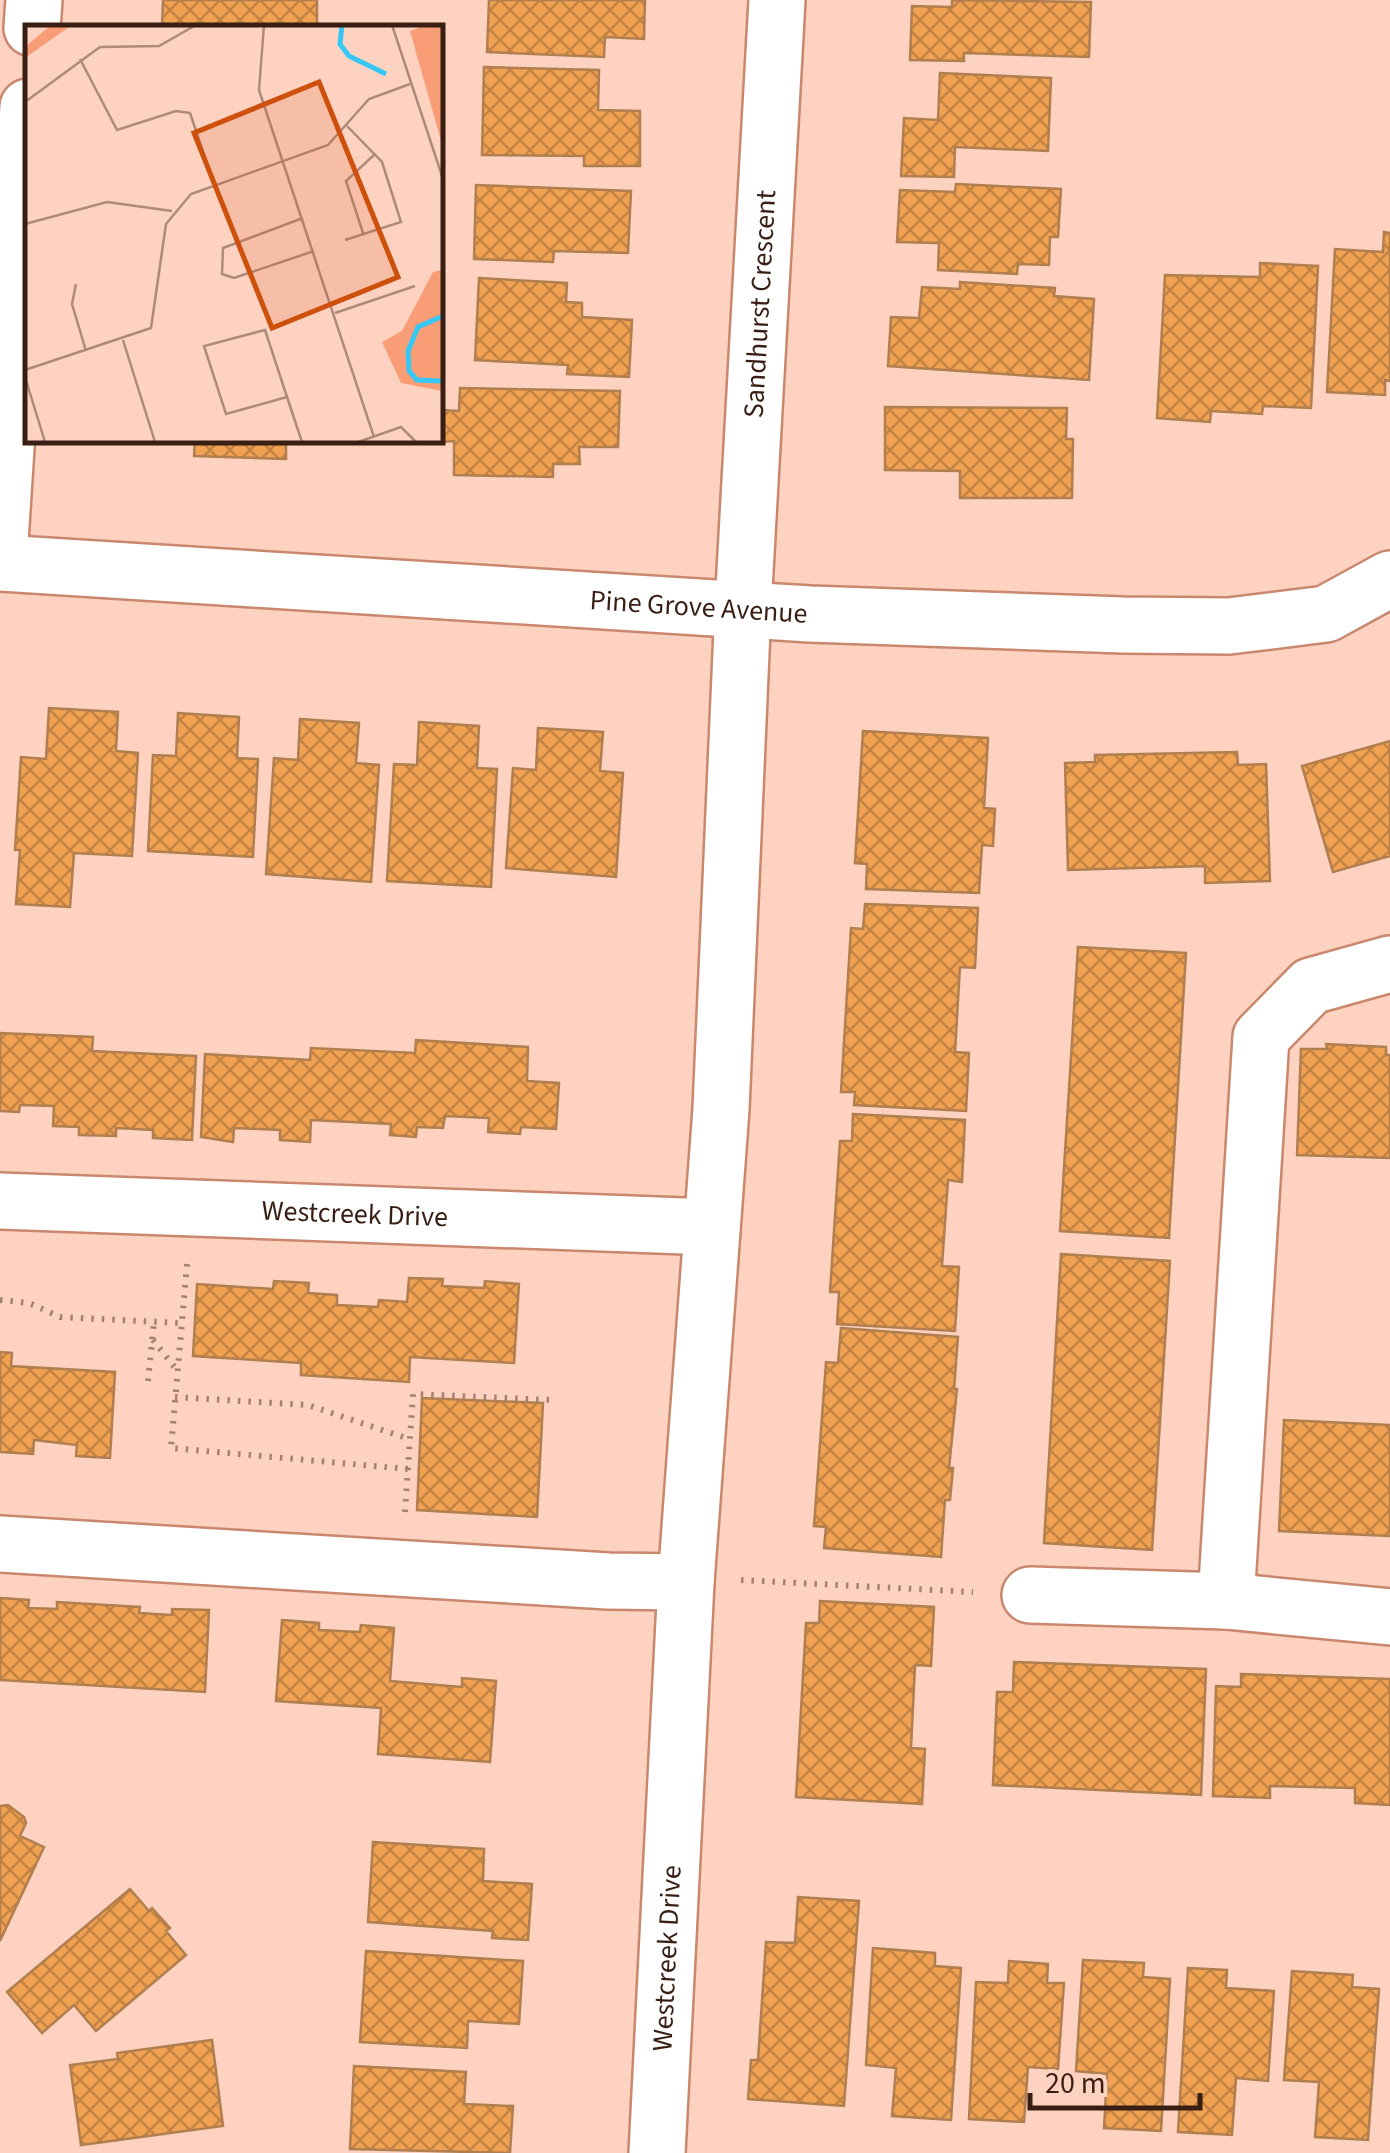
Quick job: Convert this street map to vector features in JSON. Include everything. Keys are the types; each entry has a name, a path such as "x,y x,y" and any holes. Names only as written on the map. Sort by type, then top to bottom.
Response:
{"street":[{"path":"32,25 34,0"},
{"name":"Sandhurst Crescent","path":"743,607 777,0"},
{"path":"0,541 25,154"},
{"name":"Pine Grove Avenue","path":"0,563 810,614 1229,626 1326,614 1390,578"},
{"name":"Westcreek Drive","path":"657,2153 686,1582 722,1109 743,607"},
{"path":"1226,1600 1261,1037 1311,986 1390,964"},
{"name":"Westcreek Drive","path":"0,1201 712,1228"},
{"path":"0,1544 686,1582"},
{"path":"1030,1595 1226,1600 1390,1617"}],"path":[{"path":"192,1208 171,1448 408,1469"},
{"path":"0,1300 29,1302 60,1317 181,1323"},
{"path":"148,1380 154,1322"},
{"path":"152,1339 177,1370"},
{"path":"401,1568 413,1394 553,1400"},
{"path":"175,1398 308,1405 410,1439"},
{"path":"686,1582 714,1579 1030,1595"}],"building":[{"path":"163,0 317,0 317,25 162,25"},
{"path":"489,0 645,0 644,39 605,37 604,57 487,52"},
{"path":"952,0 1091,2 1089,57 964,53 964,61 910,60 912,6 952,7"},
{"path":"484,67 599,70 598,110 640,111 640,166 584,166 584,156 482,155"},
{"path":"940,73 1051,78 1048,151 955,147 954,177 901,176 904,118 938,120"},
{"path":"956,184 1061,189 1058,237 1050,237 1049,265 1018,264 1017,274 938,270 939,243 897,242 900,190 955,192"},
{"path":"476,185 631,191 628,253 554,251 553,262 474,259"},
{"path":"1384,232 1390,233 1390,381 1385,380 1385,395 1327,392 1335,249 1383,252"},
{"path":"1260,263 1318,266 1311,408 1263,406 1262,414 1211,411 1210,422 1157,418 1165,275 1260,277"},
{"path":"479,278 567,283 566,302 582,303 582,317 632,320 629,377 567,374 568,365 475,360"},
{"path":"960,282 1055,288 1054,296 1094,299 1089,380 888,366 891,317 919,318 922,287 960,289"},
{"path":"460,388 620,391 618,447 579,447 580,464 553,464 553,477 454,475 454,441 442,442 443,410 459,411"},
{"path":"885,407 1067,408 1066,439 1073,439 1072,498 960,498 960,471 885,470"},
{"path":"195,442 286,442 286,459 194,456"},
{"path":"49,708 118,712 116,751 138,753 132,856 74,853 70,907 16,904 21,757 46,759"},
{"path":"178,713 239,717 237,758 258,759 253,857 148,851 153,755 176,756"},
{"path":"300,719 359,723 356,763 379,765 371,882 266,874 274,758 298,760"},
{"path":"419,722 479,726 477,768 497,769 491,887 387,881 394,764 417,765"},
{"path":"538,728 603,732 600,771 623,773 616,877 506,868 513,768 536,770"},
{"path":"863,731 988,738 984,808 995,809 993,846 982,845 979,893 866,889 867,864 855,863"},
{"path":"1390,741 1390,856 1333,872 1302,766"},
{"path":"1237,752 1238,765 1266,764 1270,881 1205,883 1205,866 1068,870 1065,763 1095,762 1095,755"},
{"path":"865,904 978,908 975,968 960,967 955,1052 969,1053 966,1111 854,1105 855,1092 841,1092 851,928 863,929"},
{"path":"1078,947 1186,953 1169,1238 1060,1231"},
{"path":"0,1033 93,1037 92,1051 196,1056 192,1140 153,1138 153,1130 116,1128 116,1136 79,1135 79,1127 53,1126 54,1106 20,1105 19,1112 0,1111"},
{"path":"416,1040 528,1047 527,1081 559,1083 556,1129 521,1127 520,1134 488,1132 489,1118 445,1116 443,1128 417,1127 416,1137 390,1135 391,1124 311,1120 310,1142 280,1140 280,1130 234,1128 233,1142 201,1137 205,1054 310,1060 311,1048 415,1053"},
{"path":"1326,1044 1386,1047 1386,1055 1390,1055 1390,1158 1297,1155 1301,1049 1327,1049"},
{"path":"853,1114 965,1120 962,1182 948,1180 942,1266 959,1267 955,1331 837,1324 839,1292 830,1292 840,1141 852,1141"},
{"path":"1061,1254 1170,1261 1152,1550 1044,1543"},
{"path":"409,1278 443,1279 442,1286 484,1288 485,1281 519,1284 514,1363 410,1357 409,1382 301,1375 301,1363 193,1356 197,1284 273,1289 274,1281 309,1283 308,1293 337,1295 337,1305 378,1307 379,1300 407,1302"},
{"path":"841,1328 958,1337 949,1468 953,1468 950,1500 945,1500 941,1557 824,1548 826,1527 814,1526 826,1362 838,1363"},
{"path":"0,1352 12,1353 11,1366 115,1372 110,1458 76,1456 77,1445 34,1440 33,1454 0,1452"},
{"path":"422,1398 543,1403 537,1517 417,1510"},
{"path":"1284,1420 1390,1425 1390,1536 1279,1531"},
{"path":"0,1598 29,1600 28,1608 57,1609 57,1602 140,1607 139,1613 172,1615 172,1609 209,1610 205,1692 0,1680"},
{"path":"820,1601 934,1607 931,1666 915,1665 911,1748 925,1749 922,1804 796,1797 806,1623 819,1623"},
{"path":"282,1620 319,1623 319,1630 360,1632 361,1625 394,1628 390,1681 462,1687 462,1678 496,1681 490,1762 378,1754 381,1708 276,1701"},
{"path":"1014,1662 1206,1669 1201,1795 993,1785 997,1692 1013,1692"},
{"path":"1241,1674 1390,1679 1390,1805 1355,1803 1355,1788 1270,1786 1270,1798 1213,1796 1216,1686 1241,1687"},
{"path":"8,1805 24,1817 26,1823 20,1836 44,1847 0,1941 0,1806"},
{"path":"373,1842 484,1849 483,1881 532,1884 528,1940 492,1938 493,1931 368,1922"},
{"path":"130,1889 170,1928 166,1931 186,1955 96,2031 74,2005 42,2033 7,1992"},
{"path":"798,1897 859,1901 844,2106 748,2099 751,2060 758,2060 766,1942 795,1943"},
{"path":"873,1948 935,1953 935,1966 961,1968 951,2120 892,2116 896,2068 866,2065"},
{"path":"366,1951 523,1961 519,2024 468,2021 467,2048 360,2042"},
{"path":"1083,1960 1144,1963 1143,1977 1170,1979 1161,2131 1104,2128 1107,2074 1076,2071"},
{"path":"1009,1961 1048,1964 1047,1983 1064,1983 1058,2069 1028,2067 1024,2122 969,2119 976,1982 1008,1983"},
{"path":"1188,1968 1227,1970 1226,1988 1274,1991 1268,2081 1236,2078 1232,2135 1178,2132"},
{"path":"1292,1971 1353,1975 1352,1987 1379,1989 1368,2140 1315,2137 1319,2082 1284,2080"},
{"path":"212,2040 223,2126 81,2145 70,2065 118,2059 117,2053"},
{"path":"354,2066 466,2072 464,2104 513,2106 510,2153 350,2149"}]}
